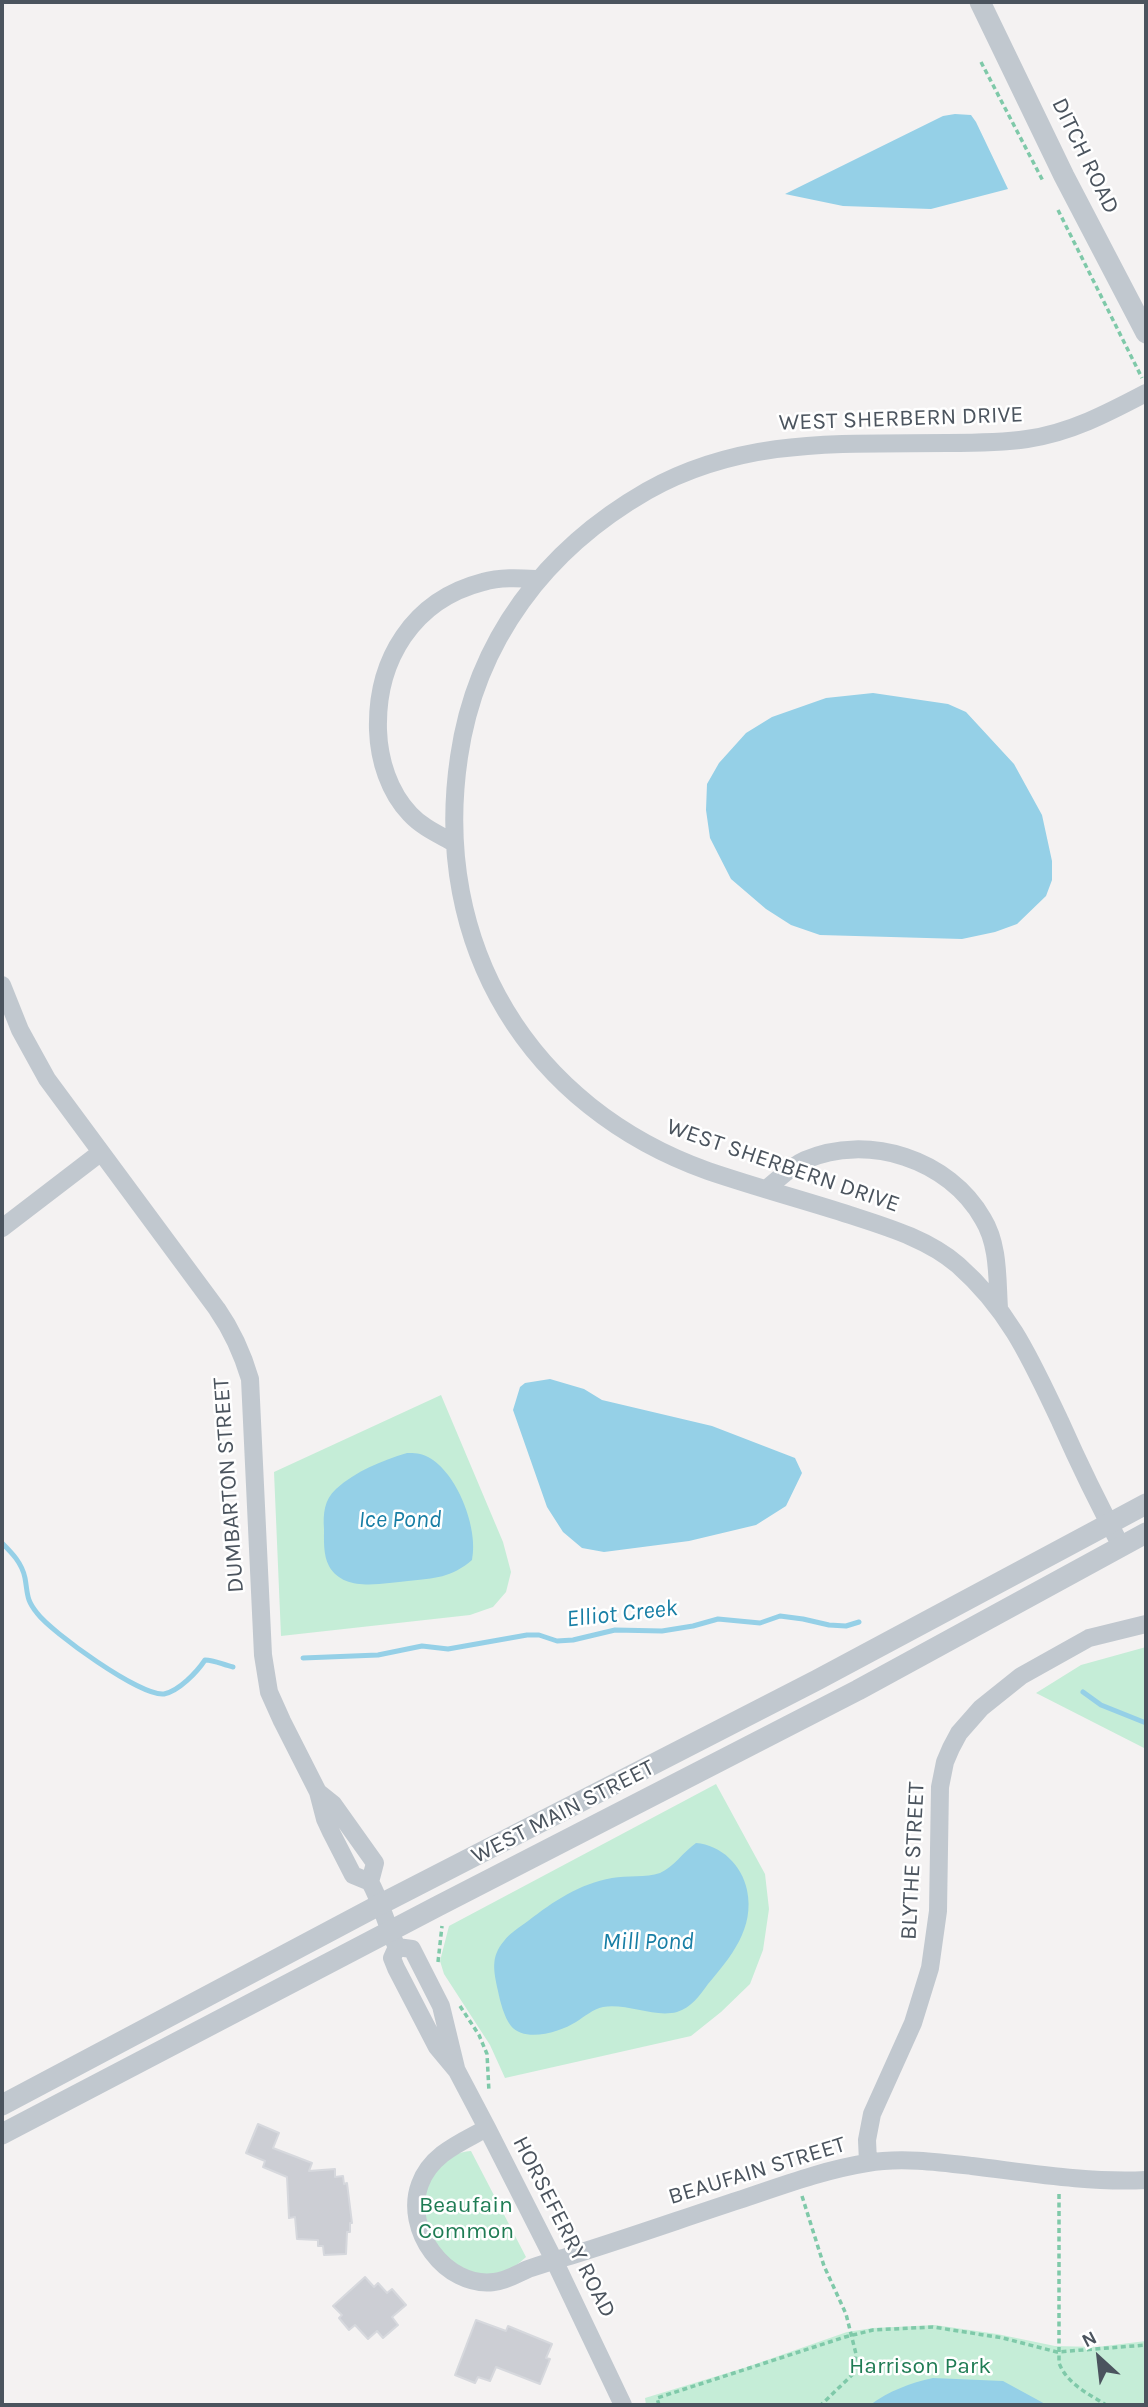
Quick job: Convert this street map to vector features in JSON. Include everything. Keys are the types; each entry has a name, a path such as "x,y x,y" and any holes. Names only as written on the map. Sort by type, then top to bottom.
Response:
{"street":[{"name":"DITCH ROAD","path":"980,2 1064,176 1146,333"},
{"name":"WEST SHERBERN DRIVE","path":"1121,1546 1025,1347 983,1288 953,1260 916,1238 708,1171 654,1149 609,1122 568,1086 533,1049 506,1010 481,964 466,919 452,819 462,737 471,701 483,667 500,635 536,579 586,533 617,510 683,473 764,449 809,445 1025,440 1060,433 1146,393"},
{"path":"454,843 424,827 408,813 393,791 383,766 378,739 377,707 381,685 388,663 401,638 417,618 435,604 460,589 484,581 536,579"},
{"name":"DUMBARTON STREET","path":"2,985 20,1030 47,1079 224,1320 243,1353 250,1379 264,1668 269,1692 318,1792 333,1804 375,1863 370,1882 388,1925"},
{"path":"766,1189 802,1162 822,1154 843,1150 869,1150 916,1160 957,1186 984,1219 993,1241 999,1308"},
{"path":"2,1228 100,1153"},
{"name":"WEST MAIN STREET","path":"2,2134 388,1925 792,1692 1146,1504"},
{"name":"WEST MAIN STREET","path":"2,2105 388,1925 858,1690 1146,1533"},
{"name":"BLYTHE STREET","path":"868,2162 867,2140 872,2114 913,2023 930,1968 938,1912 940,1787 951,1748 964,1727 981,1708 1021,1676 1089,1638 1146,1624"},
{"name":"HORSEFERRY ROAD","path":"388,1925 412,1949 441,2006 457,2071 554,2260 623,2405"},
{"name":"BEAUFAIN STREET","path":"487,2128 446,2151 425,2173 417,2192 417,2213 425,2239 438,2259 450,2270 472,2281 492,2283 790,2182 868,2162 948,2164 1090,2180 1146,2180"}],"path":[{"path":"981,62 1036,171 1044,181"},
{"path":"1056,204 1146,386"},
{"path":"439,1971 442,1926"},
{"path":"454,1997 483,2045 489,2064 492,2101"},
{"path":"1059,2194 1059,2363 1064,2374 1079,2388 1106,2405"},
{"path":"802,2196 824,2266 842,2304 856,2354 854,2370 821,2405"},
{"path":"659,2405 657,2398 852,2334 873,2330 933,2327 1003,2338 1057,2352 1146,2345"}],"green space":[{"path":"441,1395 503,1542 511,1572 506,1592 493,1607 470,1615 281,1636 274,1472"},
{"path":"1146,1647 1146,1749 1036,1693 1081,1665"},
{"path":"716,1784 765,1874 769,1909 763,1950 750,1984 691,2036 505,2078 490,2045 444,1974 440,1961 449,1926"},
{"name":"Beaufain Common","path":"471,2151 526,2257 504,2272 481,2274 461,2267 444,2253 431,2233 425,2211 427,2188 439,2167 458,2154"},
{"name":"Harrison Park","path":"935,2325 1055,2346 1097,2347 1146,2341 1146,2405 646,2405 645,2398 747,2367 847,2332"}],"water":[{"path":"971,115 976,122 1008,189 931,209 843,206 785,194 943,116"},
{"path":"873,693 948,704 966,712 1014,764 1042,815 1052,861 1052,880 1046,896 1017,924 962,939 820,935 791,925 766,909 731,879 710,838 706,810 707,784 719,763 746,733 772,717 826,698"},
{"path":"550,1379 584,1389 602,1400 712,1426 795,1458 802,1473 786,1506 756,1525 689,1541 604,1552 582,1548 563,1532 547,1507 513,1410 520,1387 525,1383"},
{"name":"Ice Pond","path":"407,1453 420,1454 439,1464 457,1488 469,1518 472,1560 450,1574 435,1578 376,1584 344,1580 329,1566 325,1552 324,1518 329,1498 336,1489 360,1472"},
{"name":"Mill Pond","path":"696,1843 714,1848 729,1858 744,1881 749,1904 744,1929 733,1952 695,2001 682,2010 668,2013 603,2007 569,2026 543,2034 525,2034 511,2026 501,2004 494,1965 500,1947 509,1935 567,1894 612,1878 660,1873"},
{"path":"933,2378 1003,2381 1047,2405 870,2405 900,2388"}],"building":[{"path":"258,2124 279,2133 273,2148 312,2163 309,2171 335,2169 335,2177 343,2176 344,2184 347,2183 352,2223 350,2232 347,2232 346,2254 324,2255 323,2246 318,2246 318,2240 297,2239 295,2217 289,2218 287,2177 263,2167 265,2161 246,2153"},
{"path":"365,2277 374,2287 378,2283 387,2293 392,2289 406,2305 392,2317 398,2325 383,2338 377,2331 368,2339 355,2325 349,2330 339,2318 342,2315 333,2306"},
{"path":"476,2320 506,2331 508,2326 552,2344 546,2358 550,2359 540,2384 496,2367 490,2381 478,2377 475,2383 455,2375"}],"waterway":[{"name":"Elliot Creek","path":"2,1543 19,1563 24,1573 29,1600 37,1613 77,1648 117,1675 153,1692 164,1694 181,1685 205,1660 233,1667"},
{"name":"Elliot Creek","path":"303,1658 378,1655 422,1646 448,1649 527,1635 539,1635 557,1641 573,1640 615,1630 662,1631 718,1619 760,1623 780,1616 829,1625 846,1626 859,1622"},
{"name":"Elliot Creek","path":"1083,1692 1101,1705 1146,1723"}]}
